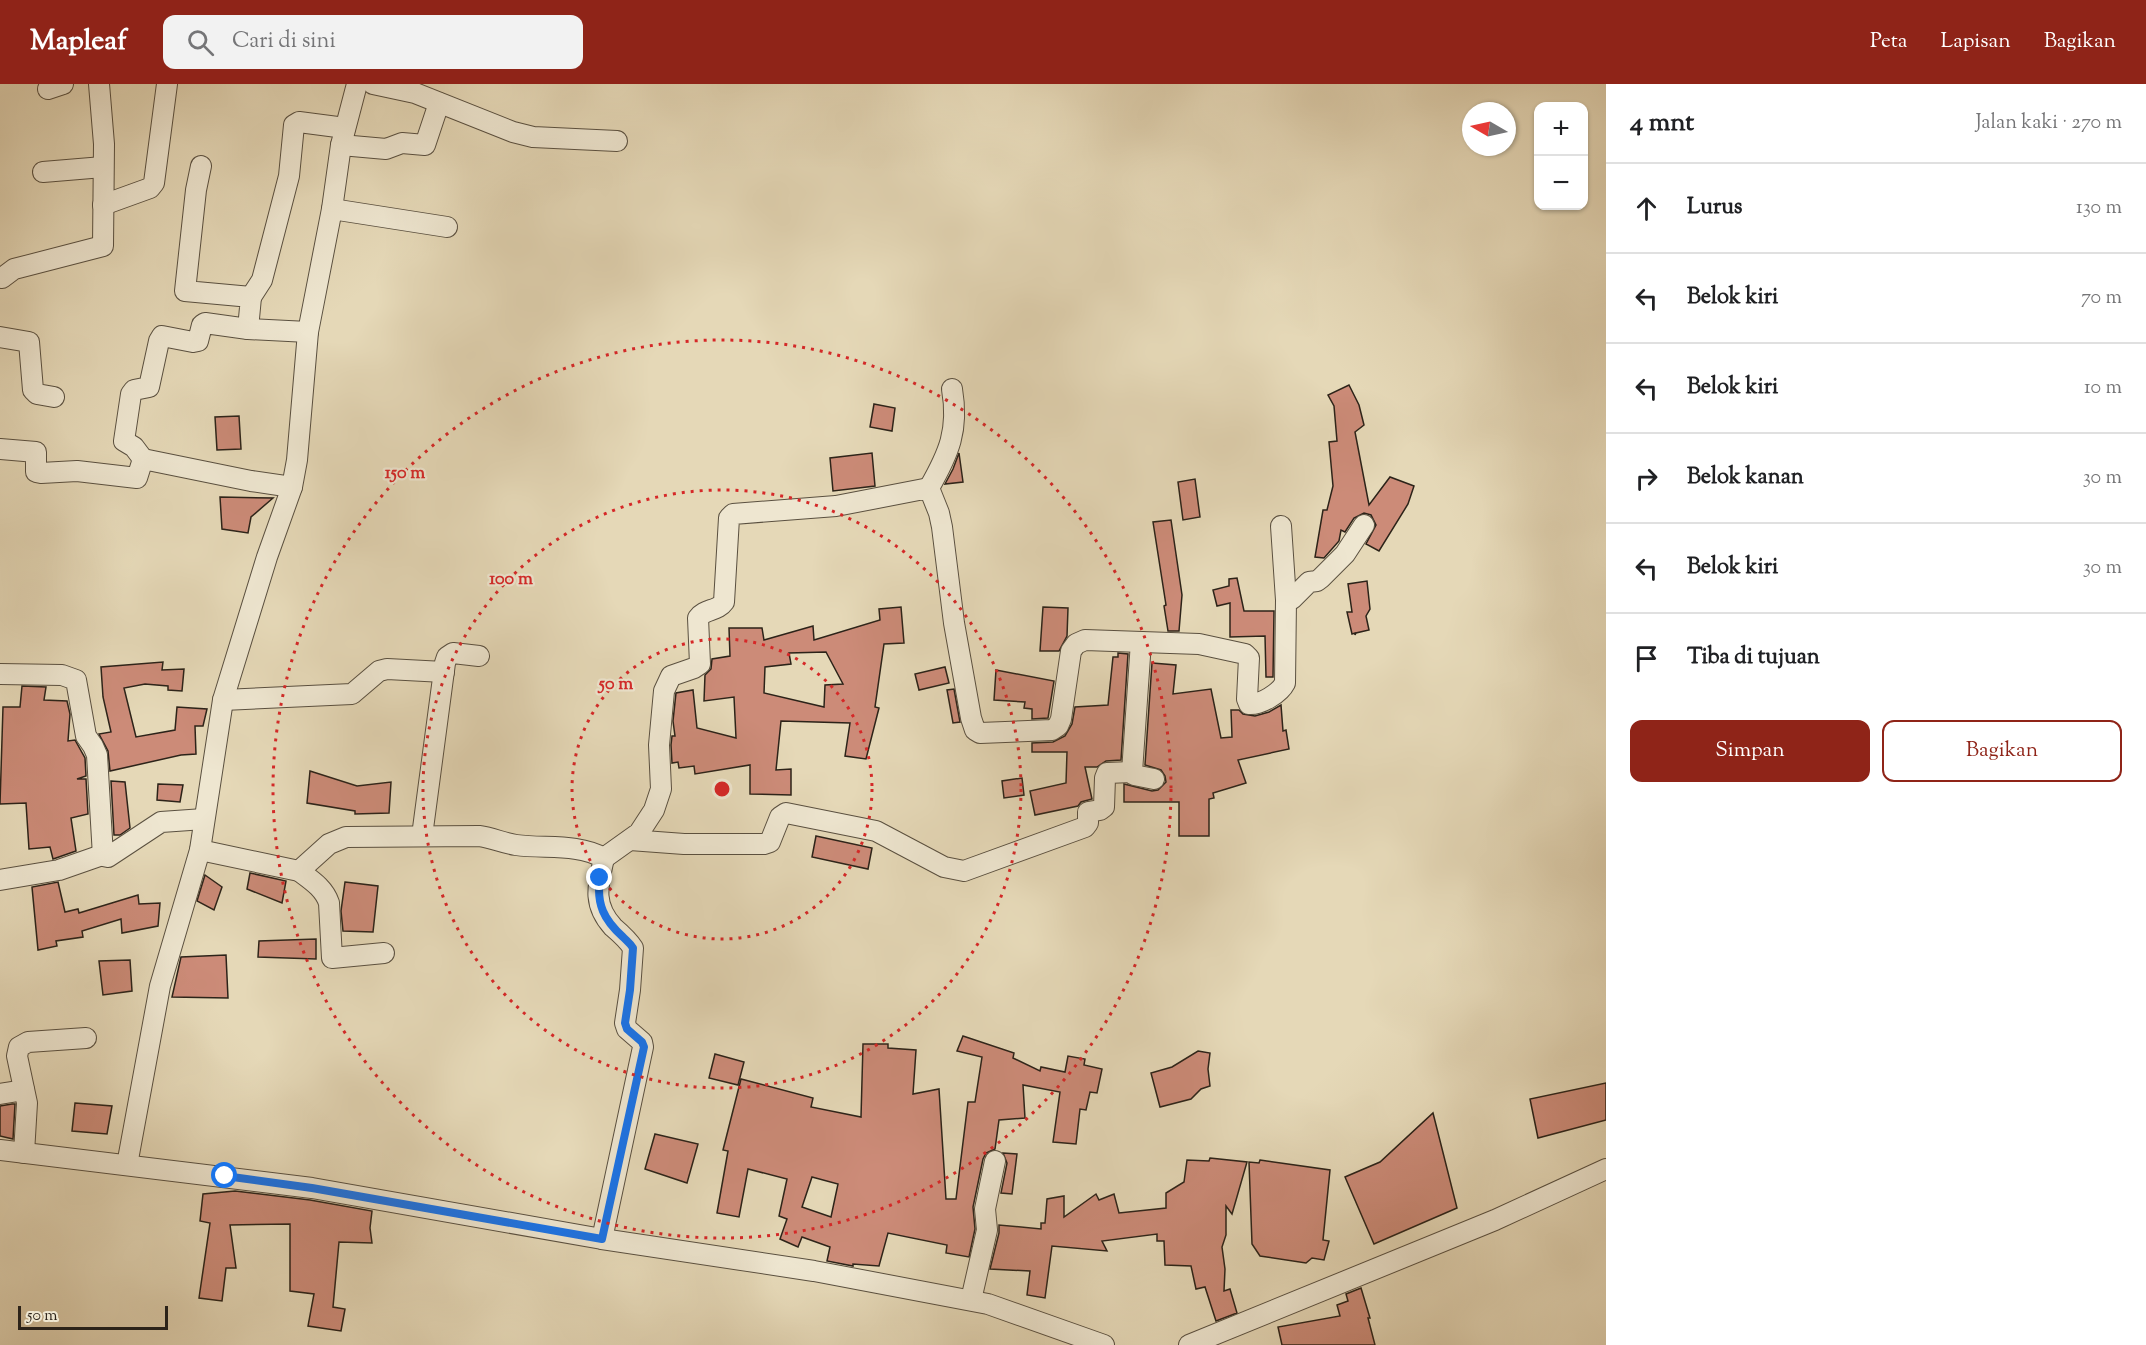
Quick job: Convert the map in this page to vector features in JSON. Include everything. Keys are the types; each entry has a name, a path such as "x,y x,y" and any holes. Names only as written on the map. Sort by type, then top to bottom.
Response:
{"street":[{"path":"2,278 14,269 101,247 103,244 103,167 99,84"},
{"path":"103,205 150,188 154,183 167,84"},
{"path":"127,1166 160,987 200,850 223,700 267,557 292,487 297,460 308,332 332,208 343,136 357,84"},
{"path":"373,84 415,93 513,132 533,137 617,141"},
{"path":"248,329 250,297 262,280 289,176 294,125 299,122 386,149 402,142 425,145 439,103"},
{"path":"201,166 184,291 250,297"},
{"path":"43,172 103,167"},
{"path":"332,208 447,227"},
{"path":"292,487 144,459 134,447 124,442 131,394 134,390 149,387 162,336 198,341 202,325 205,323 248,329 308,332"},
{"path":"0,337 29,342 33,390 37,394 54,397"},
{"path":"929,488 947,455 953,438 955,406 952,389"},
{"path":"0,449 36,452 36,472 41,473 76,471 137,478 144,459"},
{"path":"929,488 937,506 942,527 954,622 975,730 980,733 1055,729 1061,718 1069,656 1074,645 1085,640 1199,644 1245,654 1249,658 1248,703 1256,704 1279,691 1285,683 1286,600 1281,526"},
{"path":"602,1239 644,1047 642,1042 627,1029 625,1023 633,948 606,919 598,900 598,890 604,858 639,833 648,821 661,789 659,745 665,686 671,676 700,664 698,618 703,613 721,606 724,602 730,515 836,506 929,488"},
{"path":"1286,600 1292,599 1309,582 1321,578 1345,555 1364,525"},
{"path":"1132,772 1141,642"},
{"path":"422,836 444,672 450,654 479,656"},
{"path":"223,700 352,694 379,671 387,669 444,672"},
{"path":"0,674 62,675 76,680 86,736 97,755 102,855"},
{"path":"630,840 684,844 764,844 770,842 780,817 786,813 876,831 944,867 964,871 1085,827 1088,823 1088,812 1104,807 1107,773 1132,772 1134,775 1154,779"},
{"path":"0,880 70,868 102,855 108,857 161,822 204,819"},
{"path":"299,871 319,851 337,839 346,837 479,836 496,838 516,845 584,849 604,858"},
{"path":"200,850 299,871 324,891 327,897 332,958 384,953"},
{"path":"24,1153 27,1103 17,1056 19,1047 28,1042 86,1038"},
{"path":"0,1094 24,1090"},
{"path":"0,1150 312,1188 602,1239 814,1271 972,1300 1104,1345"},
{"path":"972,1300 987,1230 984,1209 995,1161"},
{"path":"1189,1345 1496,1220 1606,1171"}],"building":[{"path":"1349,385 1359,405 1364,425 1355,432 1369,505 1390,477 1414,486 1408,504 1379,551 1366,544 1376,525 1371,515 1364,513 1354,518 1345,532 1341,530 1339,541 1324,558 1315,557 1323,510 1327,510 1333,486 1329,442 1337,441 1334,406 1328,395"},
{"path":"874,404 895,408 892,431 870,427"},
{"path":"239,416 241,449 217,450 215,417"},
{"path":"872,453 875,486 833,491 830,458"},
{"path":"959,453 963,482 945,484 953,469"},
{"path":"1195,479 1200,517 1183,520 1178,482"},
{"path":"220,497 273,498 251,517 248,533 222,529"},
{"path":"1171,520 1182,595 1179,631 1168,631 1153,522"},
{"path":"1237,578 1244,611 1274,611 1273,677 1266,677 1265,636 1230,637 1230,603 1217,606 1213,590 1229,586 1229,579"},
{"path":"1367,581 1370,609 1366,616 1369,630 1355,635 1355,633 1352,634 1347,612 1352,612 1348,584"},
{"path":"901,607 904,643 884,644 875,707 879,708 866,759 845,756 850,723 781,721 776,770 791,769 791,795 750,794 750,765 695,774 694,766 679,768 678,762 672,763 671,745 672,736 675,736 673,721 676,693 693,690 697,728 736,738 734,697 704,701 705,675 711,669 712,659 730,656 729,628 762,628 764,640 813,626 814,640 880,620 879,609","holes":["826,652 843,684 825,685 824,707 764,693 765,667 791,664 789,653"]},
{"path":"1043,607 1068,608 1067,636 1059,651 1040,651"},
{"path":"1118,653 1128,654 1121,760 1106,761 1097,767 1085,767 1092,799 1081,802 1078,806 1035,815 1030,791 1066,783 1067,752 1032,752 1032,743 1053,742 1065,736 1072,724 1075,707 1108,705 1113,657 1118,657"},
{"path":"163,662 162,670 184,669 182,691 168,690 168,686 145,684 124,688 136,737 175,730 177,707 207,709 203,726 195,726 196,754 181,755 110,771 108,751 99,734 111,732 103,697 101,667"},
{"path":"1152,663 1176,665 1173,694 1211,689 1221,738 1232,737 1231,710 1239,710 1243,714 1255,716 1281,705 1283,731 1286,730 1289,749 1238,760 1246,783 1213,793 1214,798 1209,799 1209,836 1179,836 1179,802 1124,802 1124,784 1152,791 1158,790 1166,782 1161,770 1145,765"},
{"path":"945,667 949,683 919,690 915,674"},
{"path":"996,670 1054,681 1048,718 1032,719 1032,709 1024,708 1025,702 994,700"},
{"path":"22,686 46,687 44,700 67,701 70,714 68,741 75,740 85,758 86,776 77,779 86,779 88,814 71,818 76,851 53,859 50,847 29,849 26,803 0,804 3,707 20,707"},
{"path":"954,689 960,722 953,723 947,690"},
{"path":"310,771 357,786 391,782 389,813 355,814 355,811 307,803"},
{"path":"1022,778 1024,795 1004,798 1002,781"},
{"path":"111,781 125,782 130,828 120,835 114,835"},
{"path":"158,784 183,785 180,802 157,800"},
{"path":"816,836 872,848 868,869 812,857"},
{"path":"250,873 286,881 282,903 247,889"},
{"path":"205,875 222,887 214,910 197,901"},
{"path":"58,882 65,912 78,909 79,913 138,895 139,904 160,903 158,926 122,933 121,919 82,931 83,937 56,941 57,946 38,950 32,887"},
{"path":"345,882 378,886 373,932 343,931 341,911"},
{"path":"316,939 316,959 258,957 259,941"},
{"path":"226,955 228,998 172,997 181,957"},
{"path":"130,960 132,991 103,995 99,961"},
{"path":"963,1036 1014,1053 1013,1058 1040,1071 1041,1067 1065,1072 1068,1056 1085,1059 1084,1065 1102,1069 1097,1093 1090,1092 1086,1110 1080,1109 1076,1144 1053,1142 1060,1092 1023,1085 1025,1118 999,1120 995,1149 986,1153 983,1159 973,1207 975,1229 969,1257 946,1253 947,1245 888,1233 879,1266 853,1264 853,1266 827,1261 830,1247 802,1237 798,1247 780,1239 787,1219 779,1216 787,1179 748,1169 739,1217 717,1213 728,1151 723,1150 741,1079 813,1098 811,1107 861,1117 863,1044 888,1044 888,1048 916,1050 913,1094 939,1089 946,1199 956,1199 968,1102 975,1102 982,1057 957,1051","holes":["812,1177 838,1184 831,1217 802,1207"]},
{"path":"1198,1051 1210,1053 1208,1069 1210,1086 1201,1089 1191,1099 1160,1107 1151,1073 1172,1067"},
{"path":"715,1054 744,1062 738,1085 709,1078"},
{"path":"1606,1083 1606,1120 1538,1138 1530,1099"},
{"path":"75,1103 112,1106 107,1134 72,1131"},
{"path":"15,1104 13,1139 0,1136 0,1106"},
{"path":"1433,1113 1457,1208 1374,1244 1345,1177 1380,1162"},
{"path":"655,1134 698,1144 687,1183 645,1169"},
{"path":"1003,1153 1017,1154 1012,1194 1001,1193 1007,1163"},
{"path":"1210,1158 1247,1162 1232,1214 1226,1206 1226,1235 1222,1247 1225,1269 1224,1291 1230,1289 1237,1313 1216,1321 1205,1287 1196,1289 1191,1266 1165,1265 1164,1241 1157,1241 1157,1234 1102,1241 1107,1251 1052,1246 1045,1298 1027,1295 1030,1271 990,1269 999,1225 1041,1229 1041,1223 1045,1223 1047,1199 1064,1196 1064,1217 1096,1194 1099,1200 1114,1194 1119,1213 1166,1208 1166,1193 1184,1182 1187,1160 1209,1161"},
{"path":"1260,1160 1330,1170 1323,1240 1329,1241 1324,1260 1312,1258 1306,1263 1260,1256 1252,1244 1249,1162 1259,1163"},
{"path":"235,1191 310,1200 372,1211 370,1228 372,1243 339,1242 333,1307 345,1309 341,1331 308,1326 314,1294 290,1291 290,1224 230,1225 236,1268 226,1268 222,1301 199,1298 210,1223 200,1221 203,1194"},
{"path":"1361,1288 1375,1345 1282,1345 1278,1327 1340,1316 1337,1305 1348,1301 1346,1294"}],"route":[{"path":"225,1176 312,1188 602,1239 644,1047 642,1042 627,1029 625,1023 633,948 601,911 598,900 600,878"}]}
